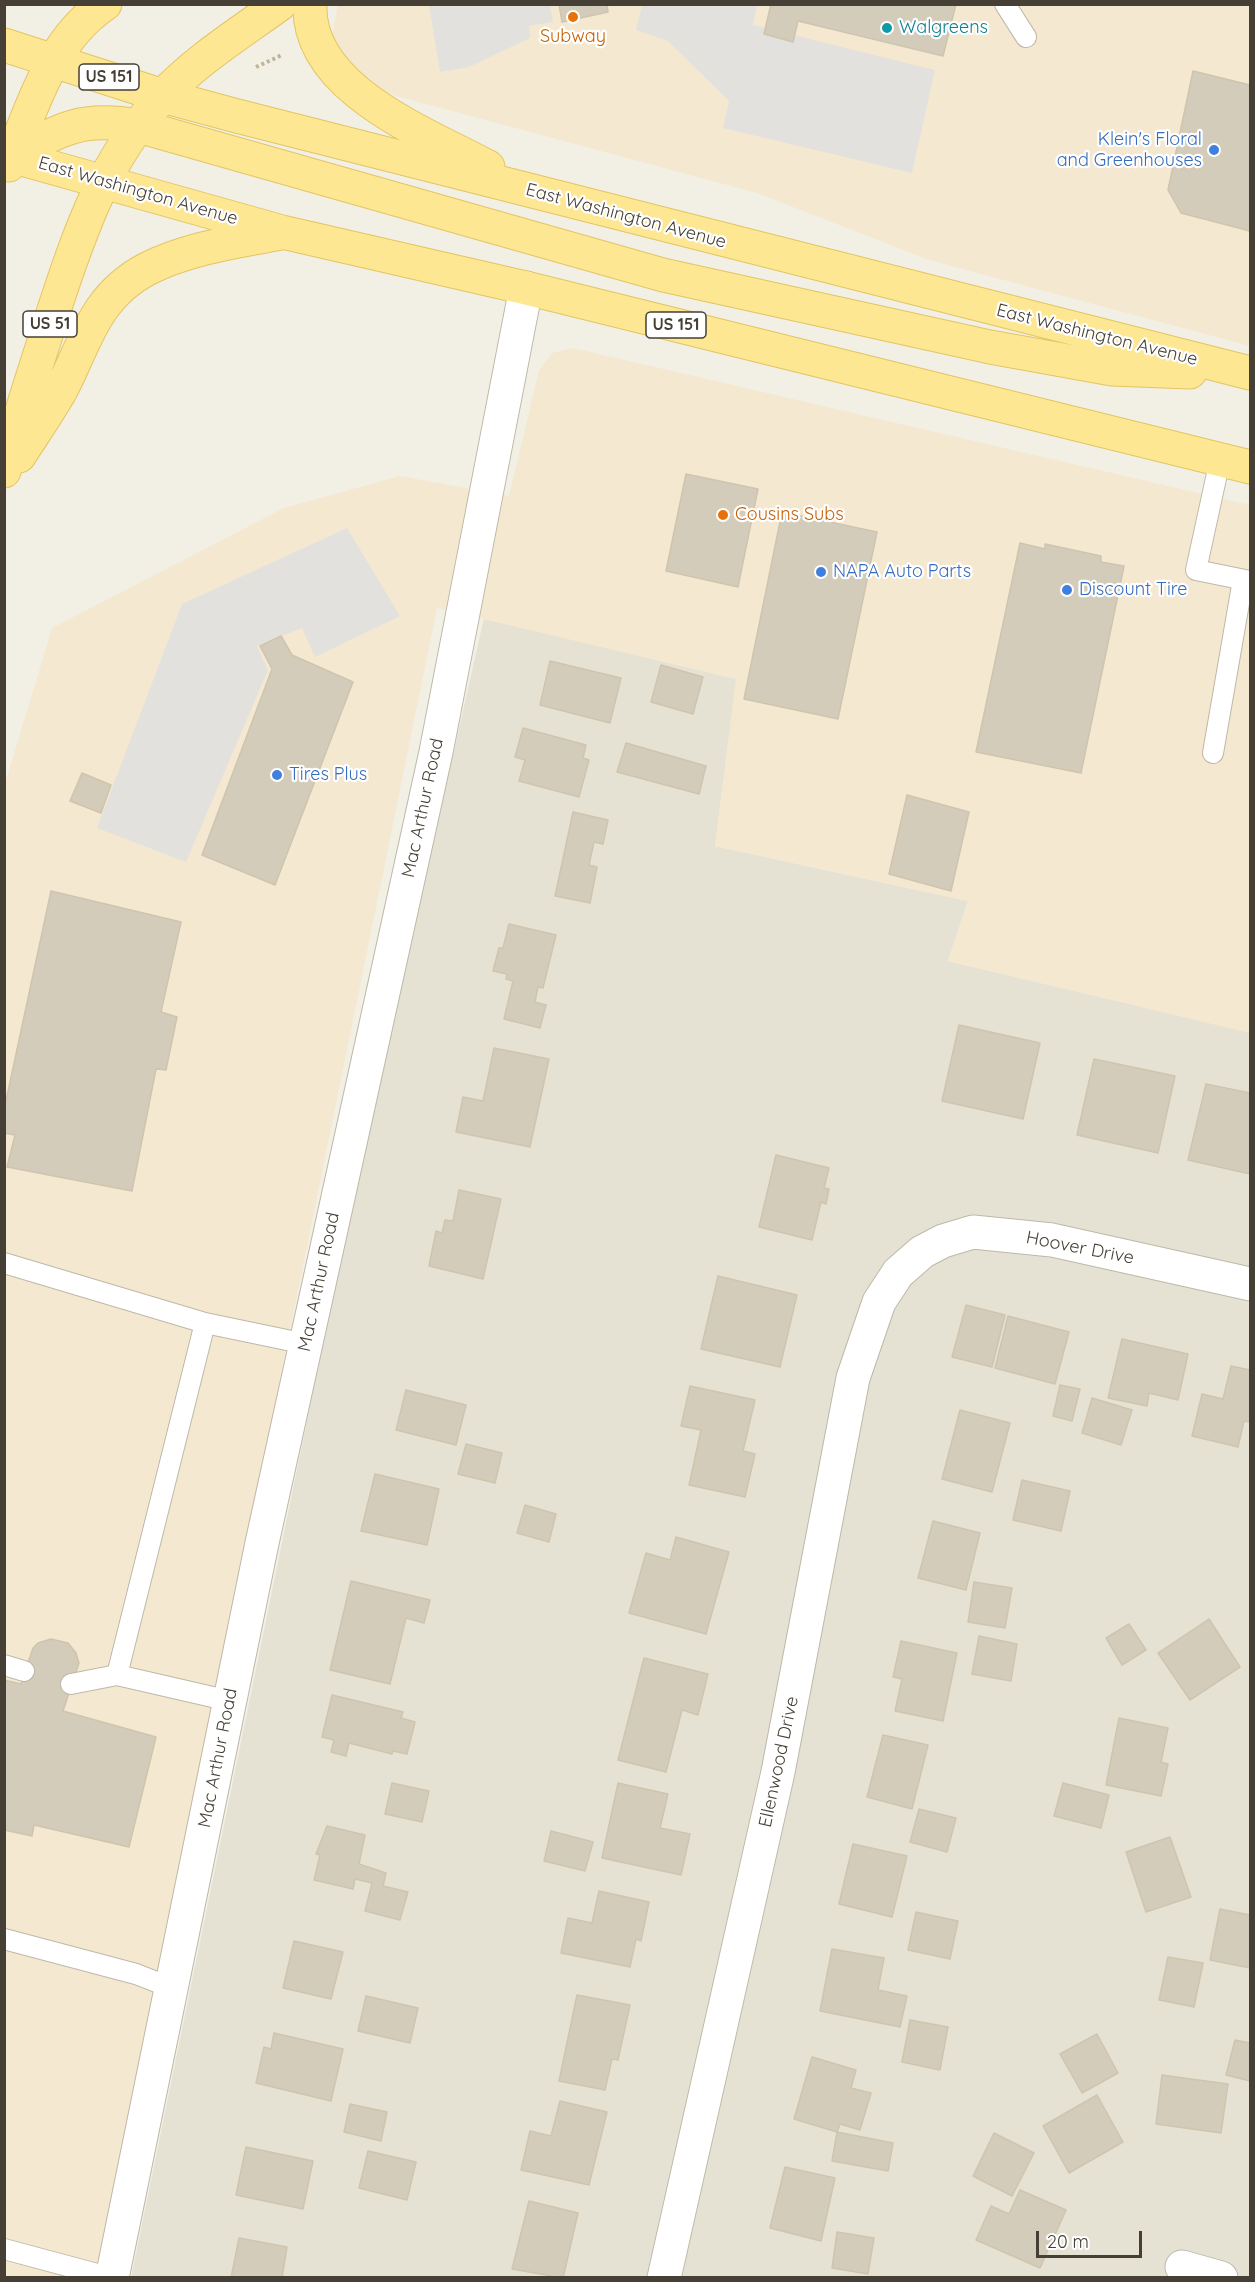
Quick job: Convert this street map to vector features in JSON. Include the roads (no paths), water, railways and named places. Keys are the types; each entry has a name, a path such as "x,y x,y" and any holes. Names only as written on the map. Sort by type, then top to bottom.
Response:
{"main road":[{"path":"7,163 18,105 88,16 105,4"},
{"name":"US 51","path":"4,471 22,407 81,231 102,180 138,126 163,96 212,54 280,4"},
{"path":"310,4 309,15 316,39 325,57 340,77 368,102 532,191"},
{"name":"East Washington Avenue","path":"4,45 55,59 163,96 1251,373"},
{"path":"18,105 79,108 163,96"},
{"path":"7,163 72,126 91,122 114,122 138,126 537,241 663,275 756,296 990,347 1112,369 1251,373"},
{"name":"East Washington Avenue","path":"7,163 102,180 282,232 526,288 1235,464"},
{"path":"4,477 61,389 90,324 118,290 145,270 176,257 282,232"}],"street":[{"name":"Mac Arthur Road","path":"112,2277 230,1701 436,752 526,288"},
{"name":"Hoover Drive","path":"914,1259 943,1241 973,1232 992,1232 1052,1240 1251,1284"},
{"name":"Ellenwood Drive","path":"664,2277 778,1772 853,1378 879,1302 898,1273 914,1259"},
{"path":"1182,2267 1221,2277"}],"lane":[{"path":"1005,4 1026,37"},
{"path":"1213,753 1247,581 1196,570 1235,464"},
{"path":"4,1263 205,1323 306,1344"},
{"path":"117,1675 205,1323"},
{"path":"4,1665 24,1671"},
{"path":"71,1684 117,1675 230,1701"},
{"path":"4,1939 136,1974 172,1988"},
{"path":"5,2250 112,2277"}],"place":[{"name":"Subway","path":"573,17"},
{"name":"Walgreens","path":"887,28"},
{"name":"Klein's Floral and Greenhouses","path":"1214,150"},
{"name":"Cousins Subs","path":"723,515"},
{"name":"NAPA Auto Parts","path":"821,572"},
{"name":"Discount Tire","path":"1067,590"},
{"name":"Tires Plus","path":"277,775"}]}
